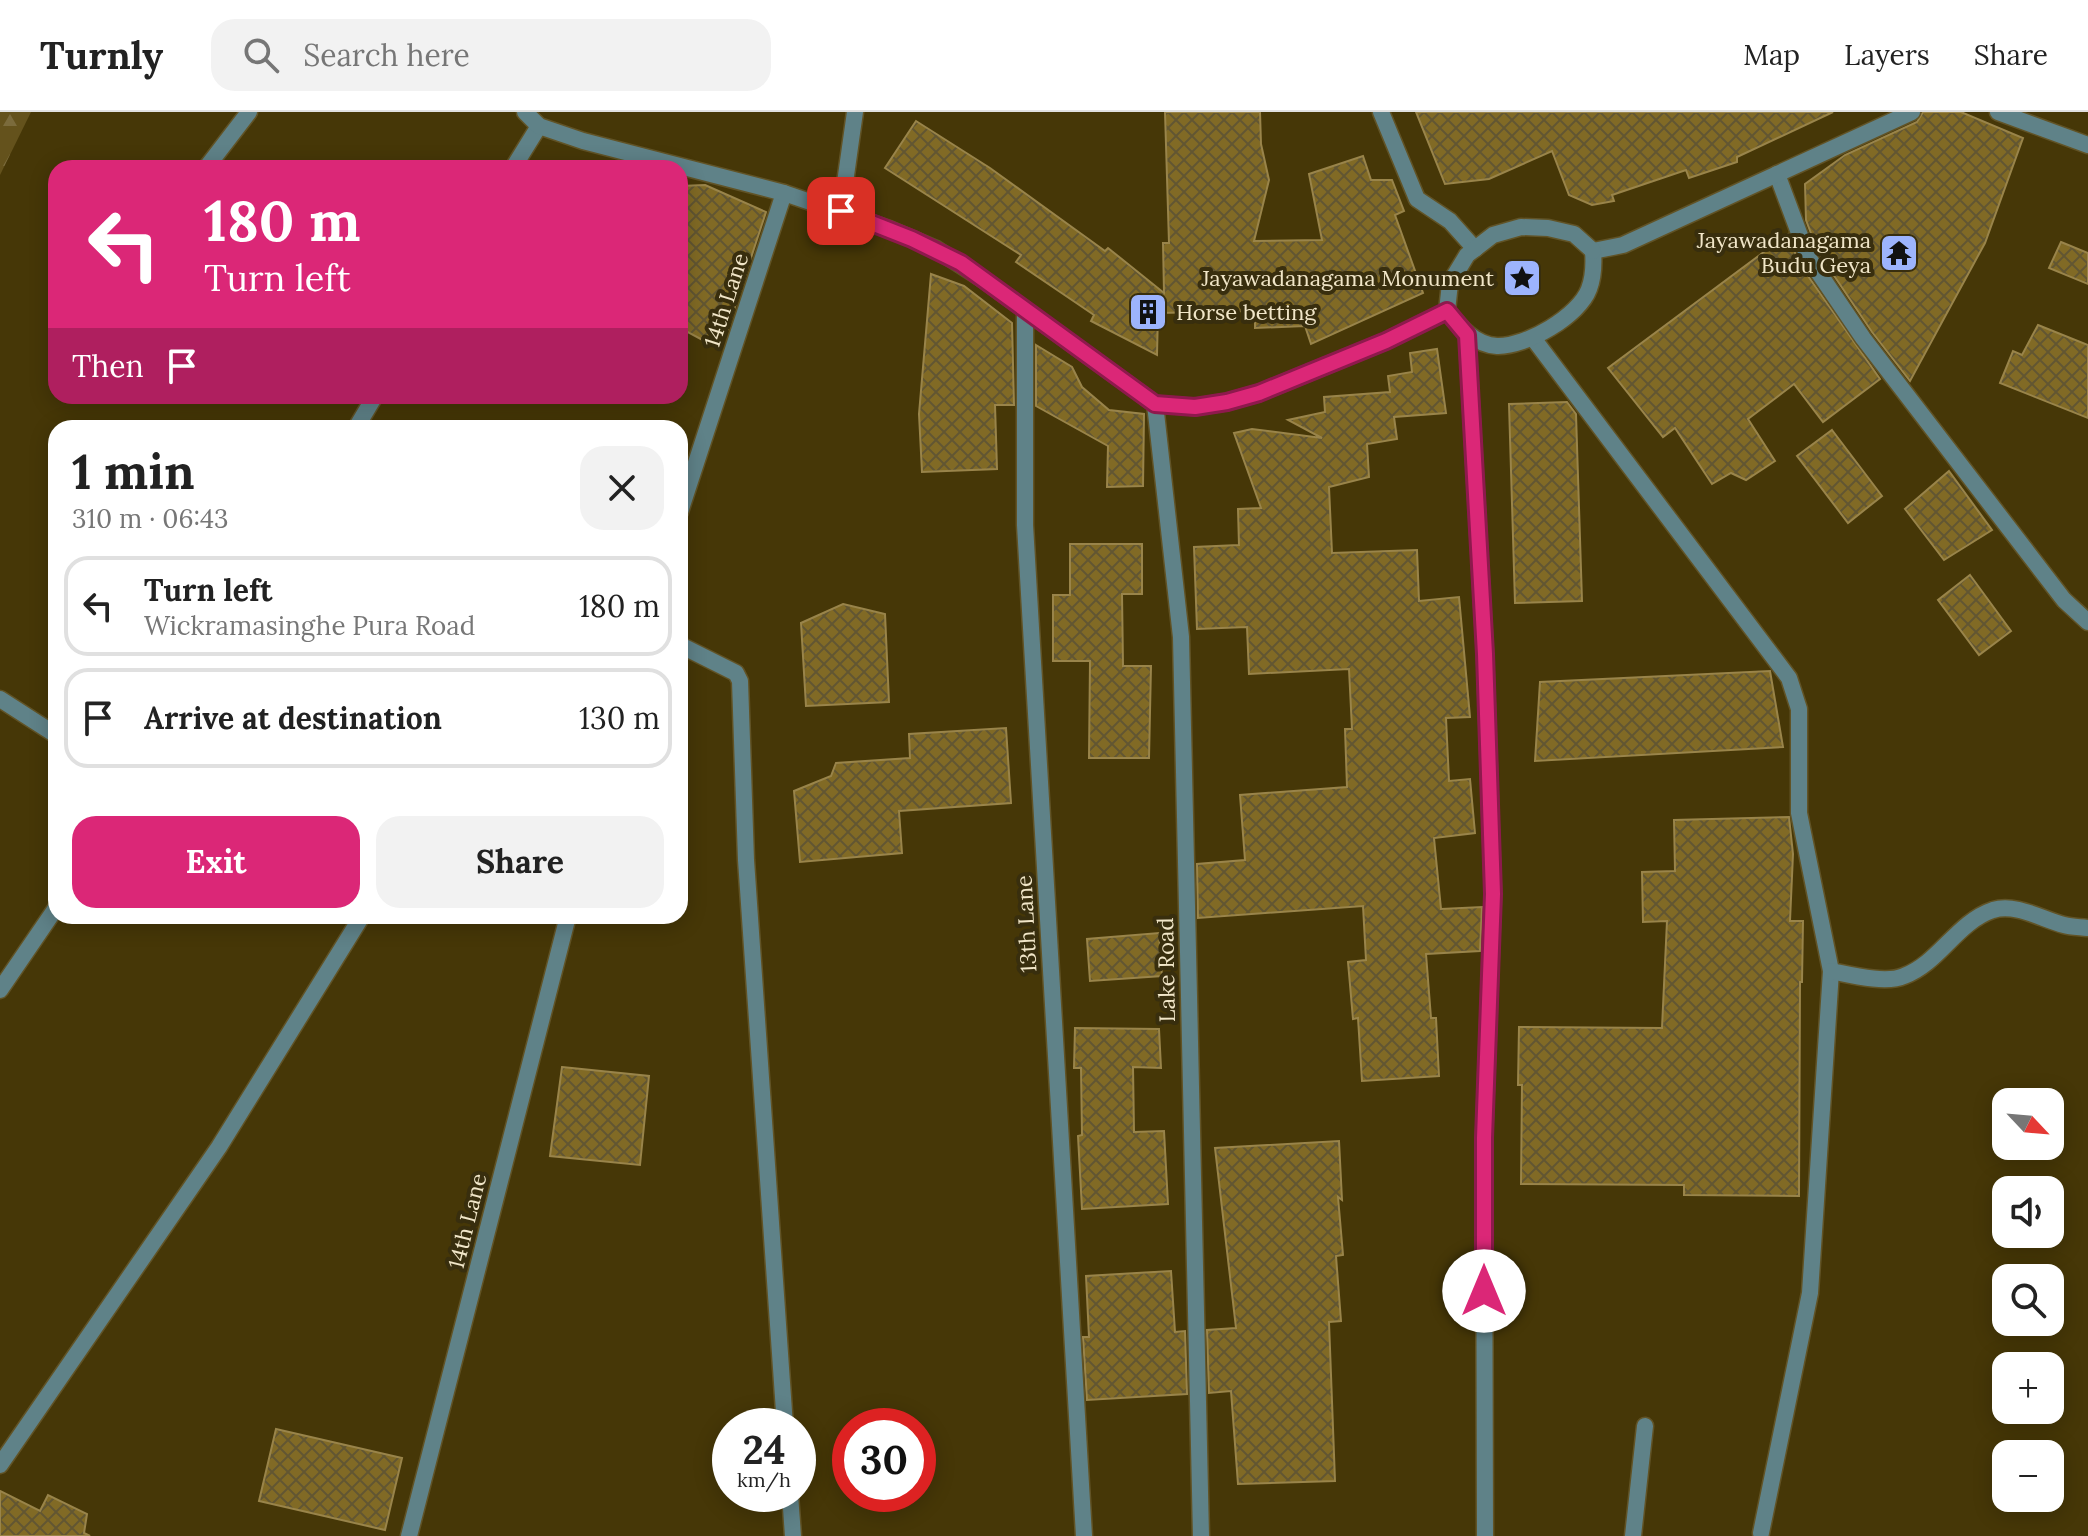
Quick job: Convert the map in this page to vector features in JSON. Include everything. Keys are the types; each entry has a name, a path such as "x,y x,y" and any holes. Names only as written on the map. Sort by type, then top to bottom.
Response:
{"street":[{"path":"212,160 249,112"},
{"path":"525,112 539,126 656,160"},
{"path":"841,211 855,112"},
{"path":"1381,112 1417,199 1450,221 1475,249"},
{"path":"1593,251 1623,245 1912,112"},
{"path":"1998,112 2088,145"},
{"path":"518,160 539,126"},
{"path":"688,168 841,211 936,249 961,263 1155,404 1195,407 1259,393 1386,341 1447,311"},
{"path":"1777,174 1808,257 1863,338 2064,600 2088,622"},
{"name":"14th Lane","path":"688,487 784,193"},
{"path":"1521,227 1548,228 1574,234 1593,251 1594,270 1588,292 1563,319 1533,338 1496,346 1467,335 1447,311 1450,283 1467,255 1475,249 1493,235 1521,227"},
{"name":"13th Lane","path":"1025,309 1025,525 1084,1536"},
{"path":"1467,335 1485,654 1493,894 1484,1138 1485,1536"},
{"path":"1533,338 1789,678 1799,709 1799,813 1831,971 1810,1293 1761,1533"},
{"name":"Lake Road","path":"1155,404 1181,637 1201,1536"},
{"path":"688,649 736,673 740,681 746,860 784,1408"},
{"path":"0,699 48,730"},
{"path":"1831,971 1872,978 1903,977 1932,959 1959,931 1992,911 2013,908 2066,926 2088,928"},
{"path":"0,990 48,920"},
{"path":"0,1465 219,1147 357,924"},
{"name":"14th Lane","path":"409,1536 566,924"},
{"path":"1633,1536 1645,1426"},
{"path":"791,1512 793,1536"}],"green space":[{"path":"0,112 31,112 0,175"}],"building":[{"path":"1165,112 1260,112 1261,144 1269,180 1254,241 1322,240 1309,174 1363,156 1371,180 1392,180 1404,211 1395,215 1423,293 1311,344 1305,326 1255,328 1255,311 1158,313 1157,355 1091,321 1094,315 1016,262 1021,255 885,168 916,121 990,168 1105,251 1108,248 1164,293 1163,243 1169,243"},
{"path":"1416,112 1833,112 1737,157 1737,162 1689,178 1686,170 1612,195 1614,201 1592,205 1569,195 1552,151 1489,179 1445,184"},
{"name":"Jayawadanagama Budu Geya","path":"1923,112 1961,112 2023,138 1985,243 1910,381 1872,332 1818,252 1806,220 1805,184 1845,155 1917,122"},
{"path":"705,185 766,212 727,331 710,344 688,332 688,186"},
{"path":"1788,234 1799,263 1880,379 1823,422 1794,384 1748,419 1775,461 1746,480 1731,473 1712,484 1675,428 1663,437 1608,368"},
{"path":"2061,242 2088,253 2088,284 2049,268"},
{"path":"931,274 964,286 1012,323 1014,405 995,405 997,469 922,472 919,414"},
{"path":"2038,325 2088,345 2088,418 2000,383 2013,351 2022,355"},
{"path":"1036,345 1072,367 1082,387 1109,410 1144,414 1143,486 1107,487 1108,446 1036,406"},
{"path":"1437,349 1446,413 1394,417 1397,439 1367,444 1369,477 1329,487 1332,553 1417,550 1419,601 1459,597 1470,717 1446,718 1449,781 1470,779 1475,833 1434,838 1441,909 1482,907 1480,951 1426,954 1431,1018 1436,1018 1439,1076 1362,1081 1358,1018 1353,1019 1348,962 1366,960 1363,906 1198,918 1197,864 1245,860 1240,795 1347,787 1345,729 1352,729 1349,669 1249,674 1247,627 1197,629 1194,547 1239,545 1238,509 1261,508 1234,433 1252,429 1322,438 1288,420 1325,412 1324,397 1390,392 1388,376 1412,372 1410,353"},
{"path":"1567,402 1576,414 1582,601 1515,603 1509,404"},
{"path":"1832,430 1882,496 1848,523 1797,456"},
{"path":"1949,471 1992,530 1944,560 1905,509"},
{"path":"1070,544 1142,544 1142,594 1122,594 1123,666 1151,666 1149,758 1089,758 1090,661 1053,661 1053,595 1070,595"},
{"path":"1970,575 2011,631 1979,655 1938,600"},
{"path":"843,604 885,614 889,702 806,706 801,623"},
{"path":"1770,671 1783,747 1535,761 1540,682"},
{"path":"1006,728 1011,803 899,811 902,853 800,862 794,791 831,776 836,763 910,758 909,734"},
{"path":"1789,817 1793,854 1790,921 1803,921 1799,1196 1684,1195 1684,1185 1521,1184 1519,1027 1662,1028 1667,921 1643,922 1642,872 1675,871 1674,820"},
{"path":"1159,933 1162,976 1090,981 1087,939"},
{"path":"1075,1028 1159,1029 1161,1068 1133,1067 1134,1132 1164,1131 1168,1204 1082,1209 1078,1136 1082,1135 1081,1068 1074,1068"},
{"path":"562,1067 649,1076 640,1165 550,1156"},
{"path":"1339,1141 1342,1200 1338,1197 1343,1255 1336,1256 1341,1321 1329,1322 1335,1481 1238,1484 1231,1391 1209,1393 1207,1330 1236,1328 1215,1148"},
{"path":"1171,1271 1175,1332 1185,1331 1187,1394 1087,1400 1083,1337 1089,1337 1086,1276"},
{"path":"276,1429 402,1458 385,1530 259,1501"},
{"path":"0,1491 40,1511 48,1495 87,1514 84,1533 90,1536 0,1536"}],"place":[{"name":"Jayawadanagama Budu Geya","path":"1899,253"},
{"name":"Jayawadanagama Monument","path":"1522,278"},
{"name":"Horse betting","path":"1148,312"}],"route":[{"path":"841,211 936,249 961,263 1155,404 1195,407 1259,393 1386,341 1447,311 1467,335 1485,654 1493,894 1484,1138 1484,1291"}]}
